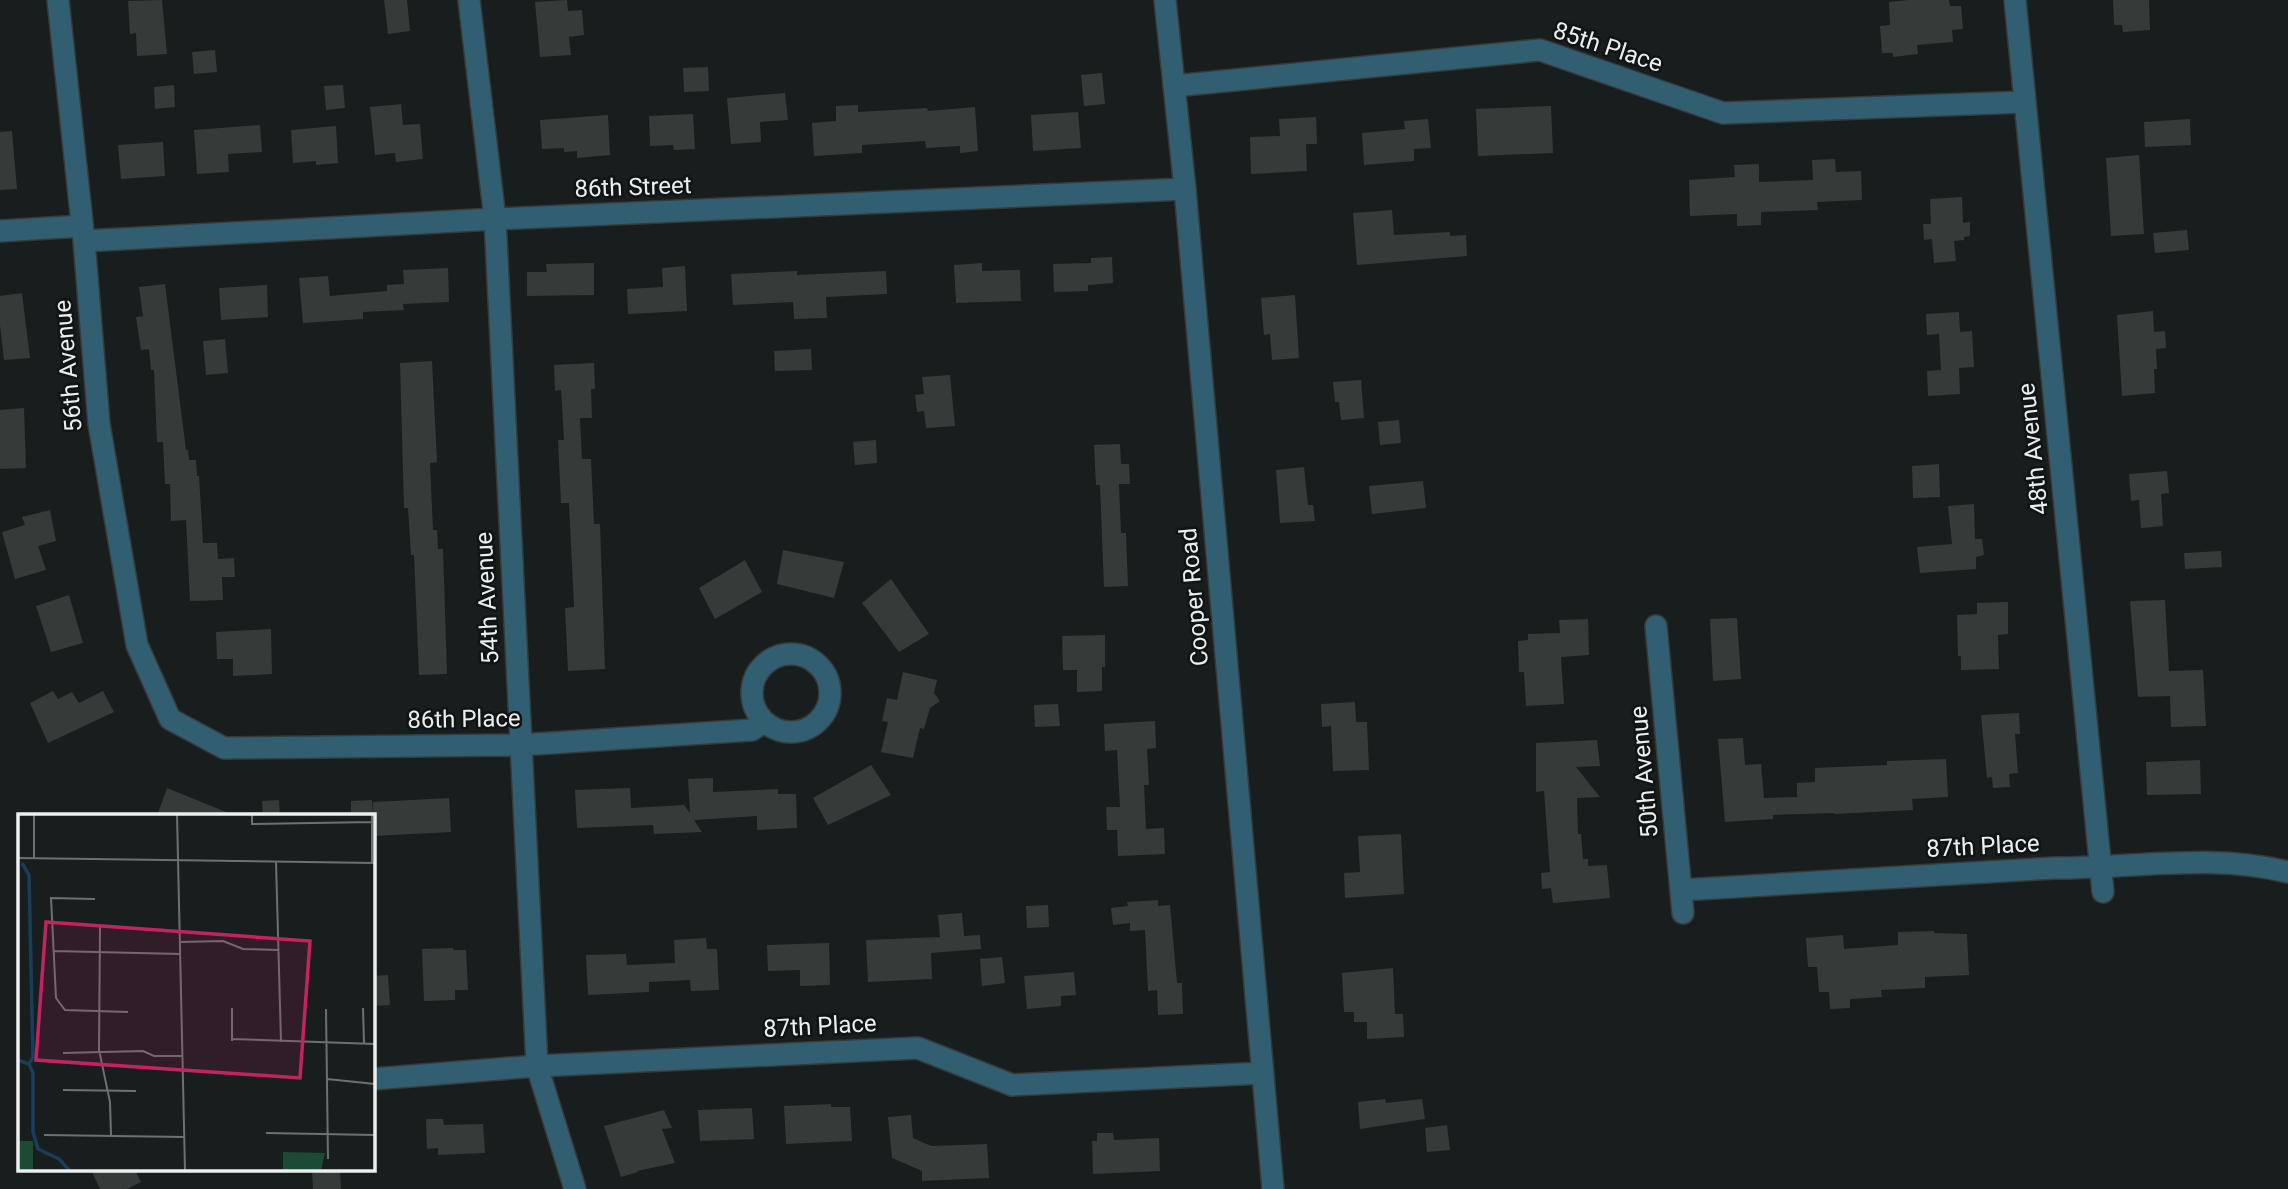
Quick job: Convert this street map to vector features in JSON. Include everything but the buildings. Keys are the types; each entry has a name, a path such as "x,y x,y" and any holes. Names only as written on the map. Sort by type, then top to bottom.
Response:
{"street":[{"name":"56th Avenue","path":"58,0 83,233 99,424 137,645 170,719"},
{"name":"54th Avenue","path":"469,0 495,219 537,1066 575,1189"},
{"name":"Cooper Road","path":"1165,0 1185,189 1273,1189"},
{"name":"48th Avenue","path":"2015,0 2103,892"},
{"name":"85th Place","path":"1174,86 1540,50 1723,113 2024,102"},
{"name":"86th Street","path":"0,231 83,233 495,219 1185,189"},
{"name":"50th Avenue","path":"1656,626 1684,913"},
{"name":"86th Place","path":"170,719 225,748 520,745 752,730 764,722"},
{"name":"87th Place","path":"1681,890 2055,868 2223,862 2288,872"},
{"name":"87th Place","path":"374,1079 537,1066 918,1048 1012,1085 1263,1073"}]}
